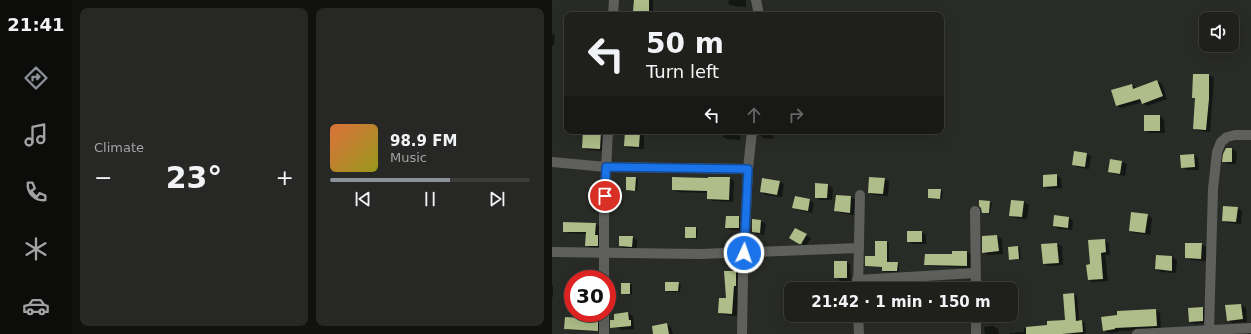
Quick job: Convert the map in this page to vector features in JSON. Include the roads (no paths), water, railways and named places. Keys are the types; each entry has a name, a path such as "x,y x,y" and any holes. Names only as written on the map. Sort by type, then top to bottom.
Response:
{"street":[{"path":"613,12 614,0"},
{"path":"756,0 758,12"},
{"path":"604,270 608,134"},
{"path":"742,334 748,169 752,134"},
{"path":"1209,330 1213,189 1216,152 1221,142 1226,137 1251,135"},
{"path":"552,162 606,167 748,169"},
{"path":"858,282 860,195"},
{"path":"975,211 976,282"},
{"path":"552,252 700,254 859,248"},
{"path":"888,282 976,273"},
{"path":"604,322 604,334"},
{"path":"858,322 859,334"},
{"path":"976,322 976,334"},
{"path":"1137,334 1251,328"}]}
